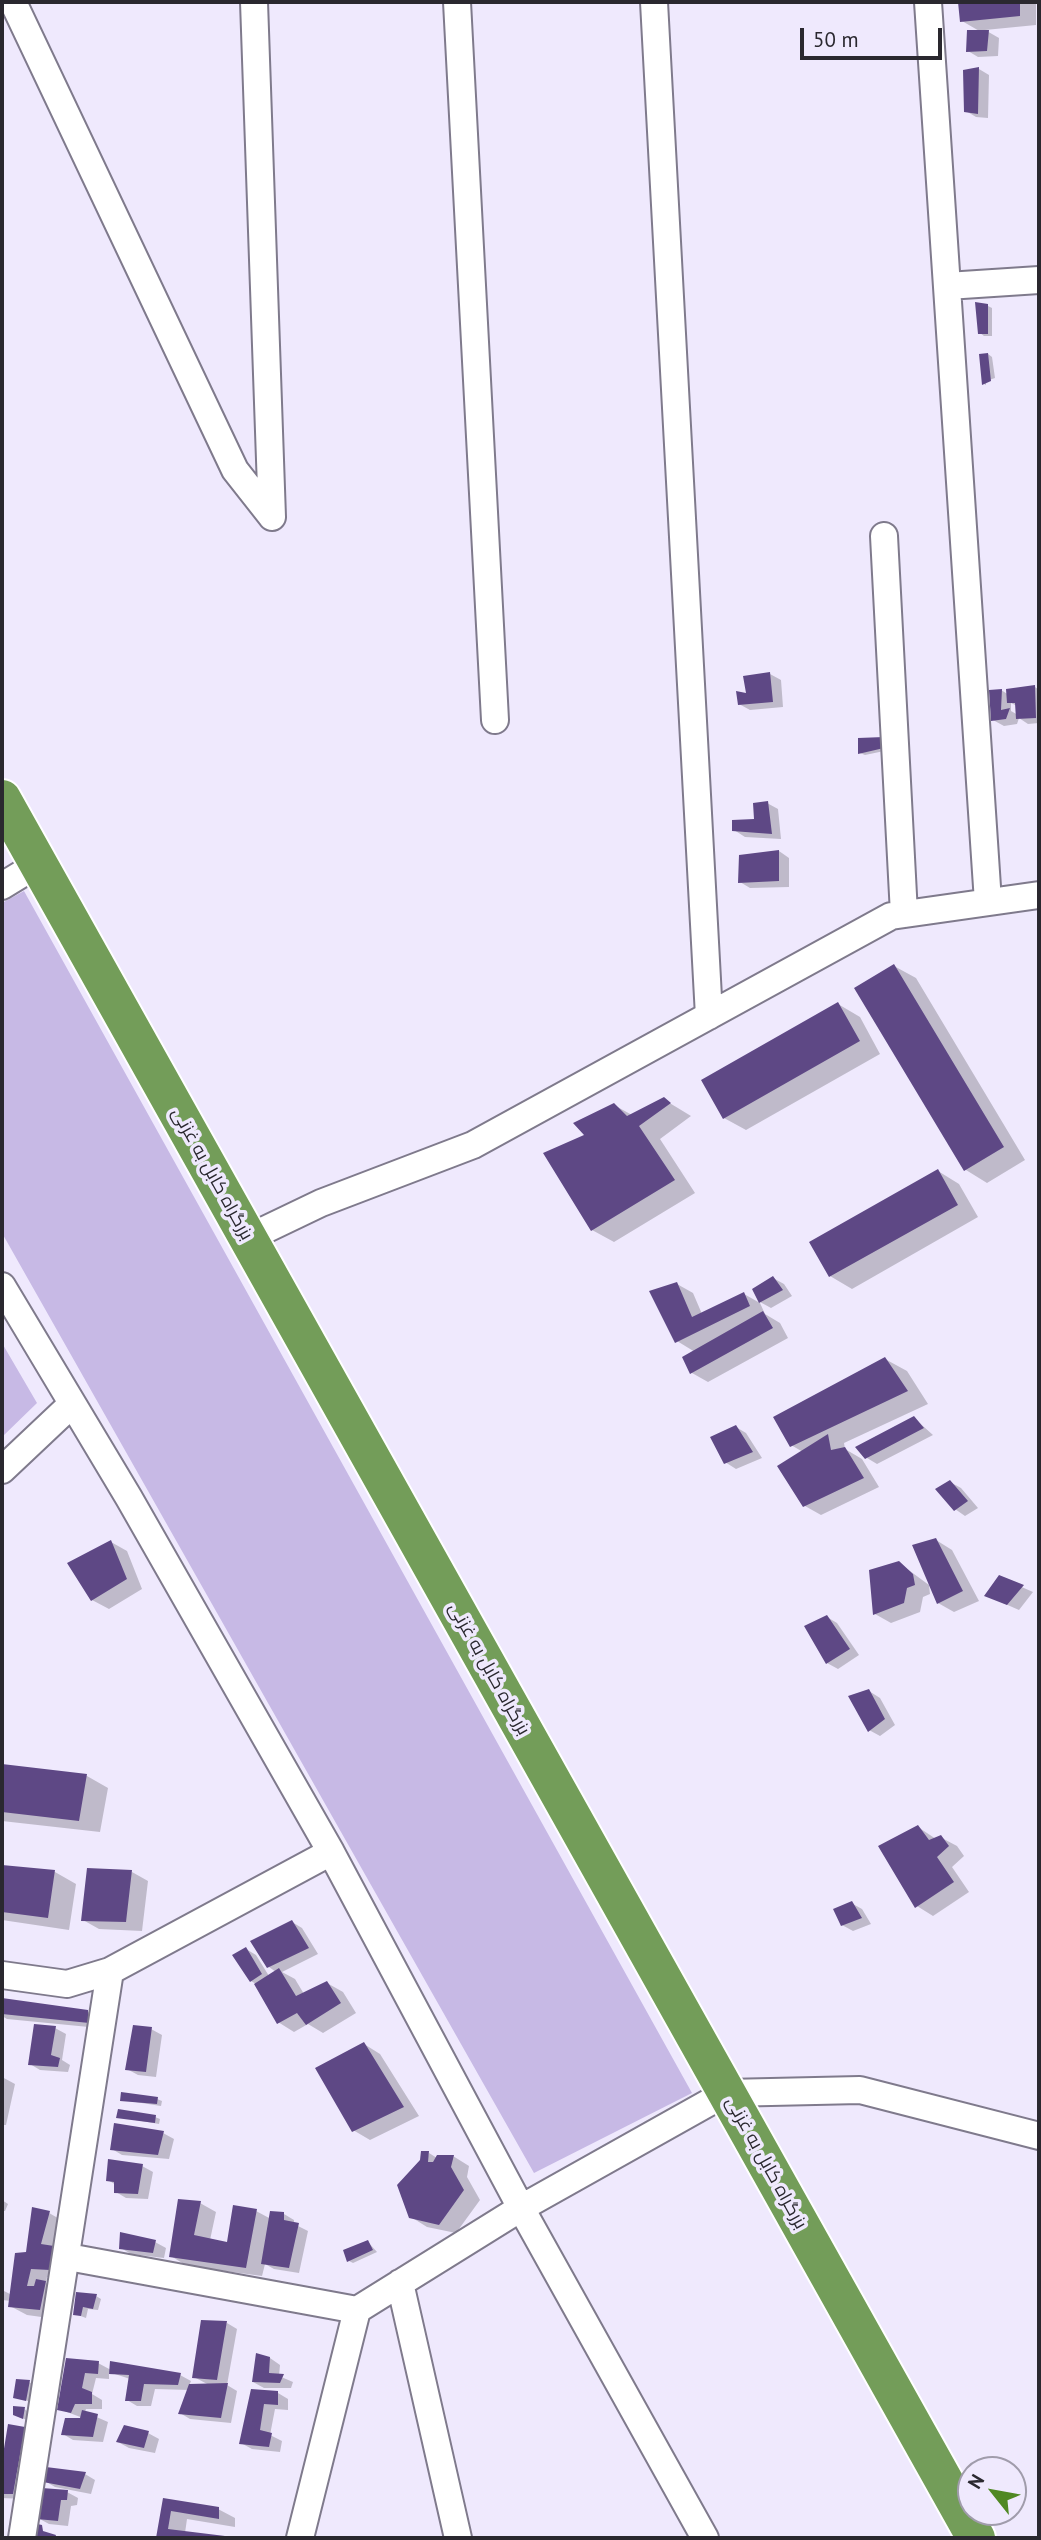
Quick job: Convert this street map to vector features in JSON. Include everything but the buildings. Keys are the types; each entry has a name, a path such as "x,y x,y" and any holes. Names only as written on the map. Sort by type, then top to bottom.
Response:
{"highway":[{"name":"بزرگراه کابل به غزنی","path":"2,799 20,847 248,1238 976,2538"}],"street":[{"path":"13,2 234,470 272,517 254,2"},
{"path":"457,2 495,720"},
{"path":"654,2 709,1016"},
{"path":"928,2 988,902"},
{"path":"947,286 1039,281"},
{"path":"884,536 904,914"},
{"path":"2,886 20,847"},
{"path":"248,1238 321,1203 473,1145 891,916 1039,895"},
{"path":"2,1286 331,1852 521,2208 705,2538"},
{"path":"2,1469 72,1404"},
{"path":"2,1975 67,1984 110,1971 331,1852"},
{"path":"16,2525 68,2258 110,1971"},
{"path":"68,2258 358,2309 521,2208 726,2092 860,2090 1039,2136"},
{"path":"400,2283 458,2538"},
{"path":"300,2538 358,2309"}],"shaded area":[{"path":"24,891 692,2093 534,2173 2,1233 2,903"},
{"path":"2,1343 37,1403 2,1437"}]}
